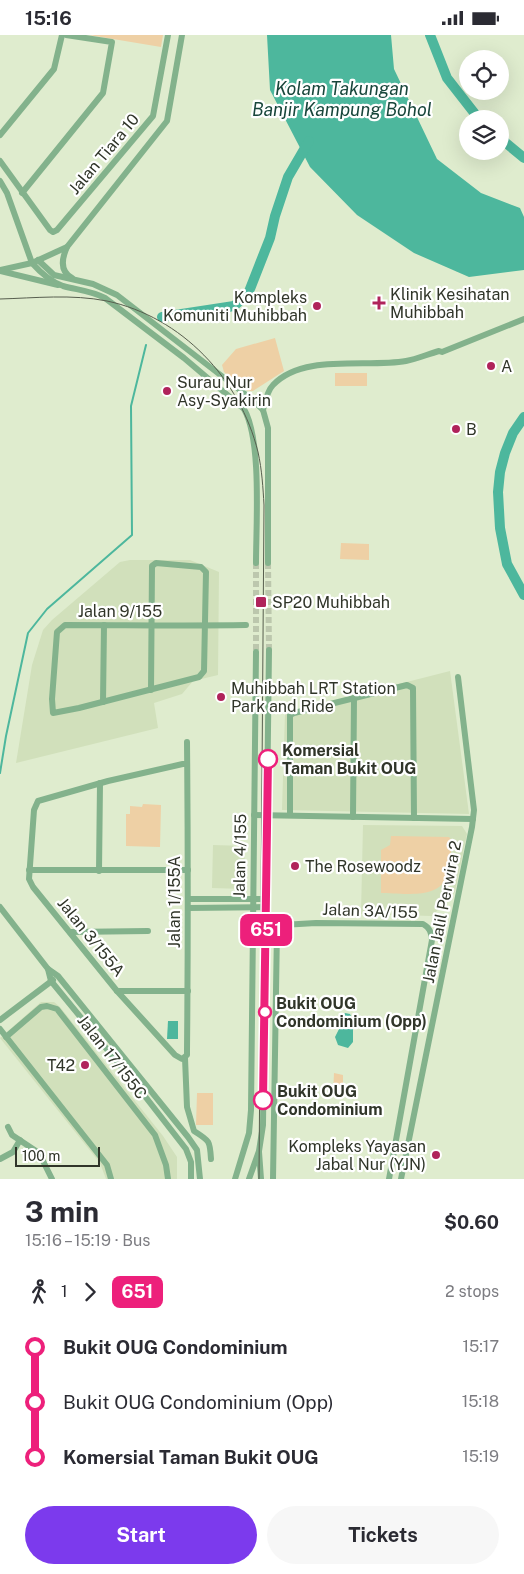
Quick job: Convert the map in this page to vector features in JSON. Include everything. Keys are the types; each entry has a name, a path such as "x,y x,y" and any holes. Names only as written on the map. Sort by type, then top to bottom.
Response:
{"street":[{"path":"0,135 54,69 62,35"},
{"path":"0,161 22,193 103,93 112,42 66,35"},
{"path":"76,280 66,275 63,267 62,258 67,247 167,121 182,39 168,38"},
{"name":"Jalan Tiara 10","path":"22,193 50,230 54,232 57,230 153,116 168,38"},
{"path":"0,181 8,193 35,262 47,277 62,286"},
{"path":"0,271 35,262 67,247"},
{"path":"35,262 54,275 93,284 117,295 254,401 263,410 268,428 268,563"},
{"path":"0,271 47,284 97,294 105,298 184,358 244,409 253,432 256,481 256,563"},
{"path":"442,350 524,315"},
{"path":"263,410 272,385 294,371 331,365 406,361 442,350 524,319"},
{"path":"151,690 154,564 198,566 204,569 206,573 205,625"},
{"name":"Jalan 9/155","path":"205,625 204,671 196,679 55,713 52,712 57,632 60,627 65,625 205,625 246,625"},
{"path":"103,702 104,625"},
{"name":"Jalan 4/155","path":"249,1179 259,1151 263,1125 269,650"},
{"name":"Jalan 4/155","path":"235,1179 249,1133 251,1110 256,652"},
{"name":"Jalan Jalil Perwira 2","path":"401,1179 473,819 474,810 458,677"},
{"path":"290,815 290,715 408,685 413,688 414,818"},
{"path":"353,817 354,698"},
{"name":"Jalan 1/155A","path":"187,742 188,991 187,1051 183,1059 187,1107 194,1131 208,1139 211,1159"},
{"path":"99,871 100,783 187,763"},
{"name":"Jalan 3/155A","path":"100,783 42,799 36,805 34,810 29,879 33,887 117,991 175,1055 183,1059"},
{"path":"254,815 473,819"},
{"path":"30,870 188,870"},
{"path":"188,899 266,899"},
{"path":"0,907 48,969 58,976 195,1146 200,1162 200,1179"},
{"path":"188,908 266,907"},
{"name":"Jalan 3A/155","path":"273,1179 277,929 282,925 316,923 423,924 428,927 432,939 388,1179"},
{"path":"70,932 148,931"},
{"path":"48,969 51,981 186,1149 191,1162 191,1179"},
{"path":"0,1020 58,976"},
{"path":"117,991 188,991"},
{"name":"Jalan 17/155C","path":"6,1037 41,1007 47,1006 57,1009 155,1135 166,1165 168,1179"},
{"path":"0,1029 107,1165 111,1179"},
{"path":"8,1127 12,1135 39,1153 52,1179"},
{"path":"0,1159 13,1152 20,1140"},
{"path":"259,1151 261,1179"}],"shaded area":[{"path":"89,35 163,35 161,47"},
{"path":"275,338 284,371 253,391 248,391 224,372 222,365 236,349"},
{"path":"335,373 367,373 367,386 335,386"},
{"path":"341,543 369,544 369,560 340,559"},
{"path":"130,560 190,560 219,572 218,675 193,681 182,694 154,703 158,728 16,763 32,665 43,630 52,620 120,562"},
{"path":"450,671 469,814 282,810 285,713"},
{"path":"143,804 161,805 160,847 126,846 126,814 130,814 130,806 142,807"},
{"path":"363,825 462,826 467,834 455,892 432,916 361,914"},
{"path":"391,836 449,837 453,842 447,872 444,881 439,887 425,893 416,894 381,893 381,850 390,845"},
{"path":"213,845 245,846 244,889 212,888"},
{"path":"41,1002 54,1002 60,1007 163,1136 177,1157 177,1179 106,1179 100,1163 0,1038"},
{"path":"334,1073 343,1075 343,1096 333,1094"},
{"path":"197,1093 213,1093 213,1125 196,1125"}],"water":[{"name":"Kolam Takungan Banjir Kampung Bohol","path":"267,35 391,35 394,69 437,159 481,193 520,208 524,217 524,270 469,277 414,253 357,215 310,167 270,90"},
{"path":"345,1013 350,1014 353,1020 353,1042 348,1048 338,1045 335,1037 340,1027 340,1017"},
{"path":"168,1021 178,1021 178,1039 167,1039"}],"waterway":[{"path":"430,35 447,78 472,110"},
{"path":"162,317 234,306 248,294 270,238 288,177 309,141"},
{"path":"509,146 524,158"},
{"path":"0,773 28,633 47,609 132,535 131,406 146,345"},
{"path":"524,417 513,433 505,453 500,472 498,492 500,528 507,564 524,595"}],"tunnel":[{"path":"256,563 256,652"},
{"path":"268,563 269,650"}],"tram line":[{"path":"0,299 54,297 94,299 134,309 160,321 204,355 222,376 237,400 249,425 258,452 264,505 259,1179"}],"bus line":[{"name":"651","path":"263,1100 268,759"}],"place":[{"name":"Klinik Kesihatan Muhibbah","path":"379,303"},
{"name":"Kompleks Komuniti Muhibbah","path":"317,306"},
{"name":"A","path":"491,366"},
{"name":"Surau Nur Asy-Syakirin","path":"167,391"},
{"name":"B","path":"456,429"},
{"name":"SP20 Muhibbah","path":"261,602"},
{"name":"Muhibbah LRT Station Park and Ride","path":"221,697"},
{"name":"Komersial Taman Bukit OUG","path":"268,759"},
{"name":"The Rosewoodz","path":"295,866"},
{"name":"Bukit OUG Condominium (Opp)","path":"265,1012"},
{"name":"T42","path":"85,1065"},
{"name":"Bukit OUG Condominium","path":"263,1100"},
{"name":"Kompleks Yayasan Jabal Nur (YJN)","path":"436,1155"}]}
